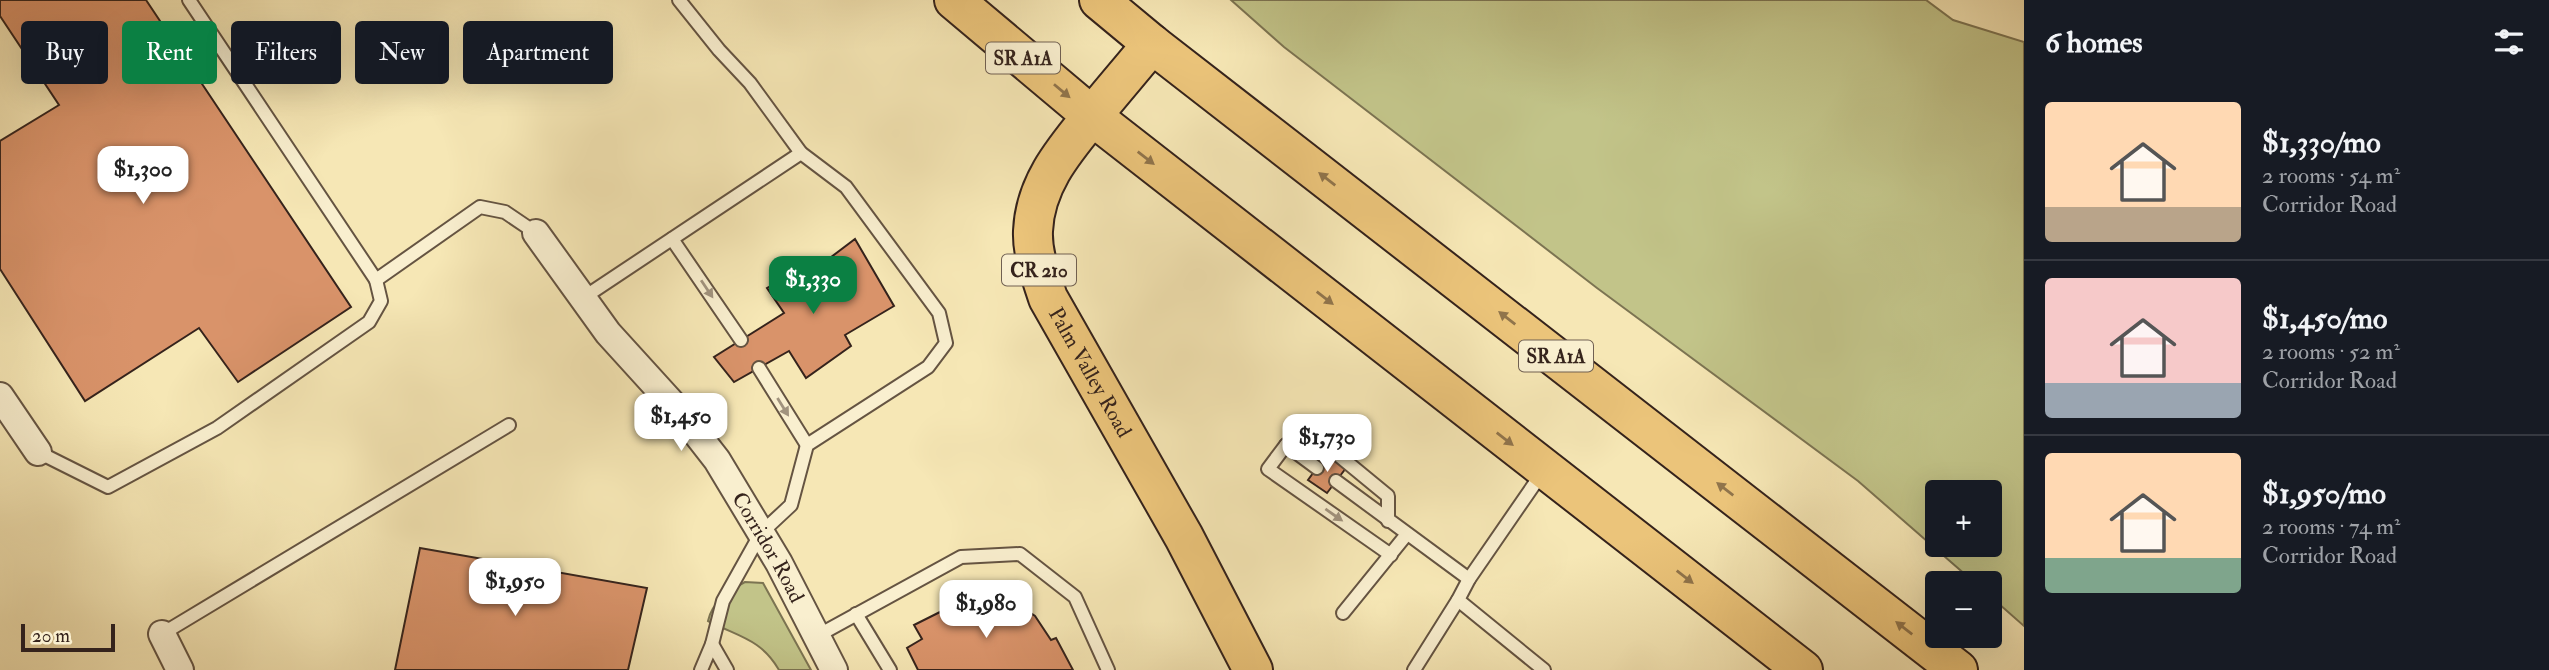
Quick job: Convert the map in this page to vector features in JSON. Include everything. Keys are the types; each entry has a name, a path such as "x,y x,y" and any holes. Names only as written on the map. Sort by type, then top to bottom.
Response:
{"main road":[{"name":"SR A1A","path":"954,0 1092,116 1803,670"},
{"name":"SR A1A","path":"1099,0 1958,670"},
{"name":"Palm Valley Road","path":"1152,44 1092,116 1047,177 1037,204 1033,231 1036,261 1048,298 1184,537 1253,670"}],"street":[{"name":"Corridor Road","path":"536,233 608,333 678,410 717,460 761,533 834,670"},
{"path":"0,396 38,452"},
{"path":"162,634 180,670"}],"lane":[{"path":"38,452 108,487 216,428 369,322 381,301 376,280 189,0"},
{"path":"679,0 719,50 750,83 801,153 846,187 939,313 946,343 928,367 807,445 791,505 761,533 723,601 712,644 701,670"},
{"path":"583,299 801,153"},
{"path":"376,280 480,207 505,212 536,233"},
{"path":"672,239 741,340"},
{"path":"759,368 807,445"},
{"path":"162,634 509,425"},
{"path":"1388,521 1388,496 1309,431 1286,445 1268,469 1391,555"},
{"path":"1286,445 1317,468"},
{"path":"1414,670 1469,579 1545,470"},
{"path":"1336,481 1469,579"},
{"path":"1343,613 1407,534"},
{"path":"817,636 961,557 1020,554 1076,597 1108,670"},
{"path":"1458,600 1544,670"},
{"path":"856,614 890,670"},
{"path":"712,644 727,670"}],"green space":[{"path":"1231,0 1926,0 1953,20 2024,42 2024,626 2002,607 2002,571 1961,571 1945,557 2002,557 2002,480 1925,480 1925,539 1858,481 1597,288 1284,47"},
{"path":"745,582 763,583 811,670 779,670 757,645 708,621 713,608 722,598"}],"building":[{"path":"0,0 146,0 160,21 122,21 122,84 202,84 351,307 238,382 199,328 85,401 0,269 0,141 59,105 45,84 108,84 108,21 21,21 21,48 0,16"},
{"path":"855,239 894,306 845,335 851,346 806,378 789,351 734,382 714,357 784,313 767,288 795,272 802,279"},
{"path":"1327,454 1346,468 1327,493 1308,480"},
{"path":"420,548 647,588 628,670 395,670"},
{"path":"993,597 1016,603 1035,616 1051,640 1056,638 1073,670 918,670 907,648 922,639 914,625 954,605 956,610"}]}
